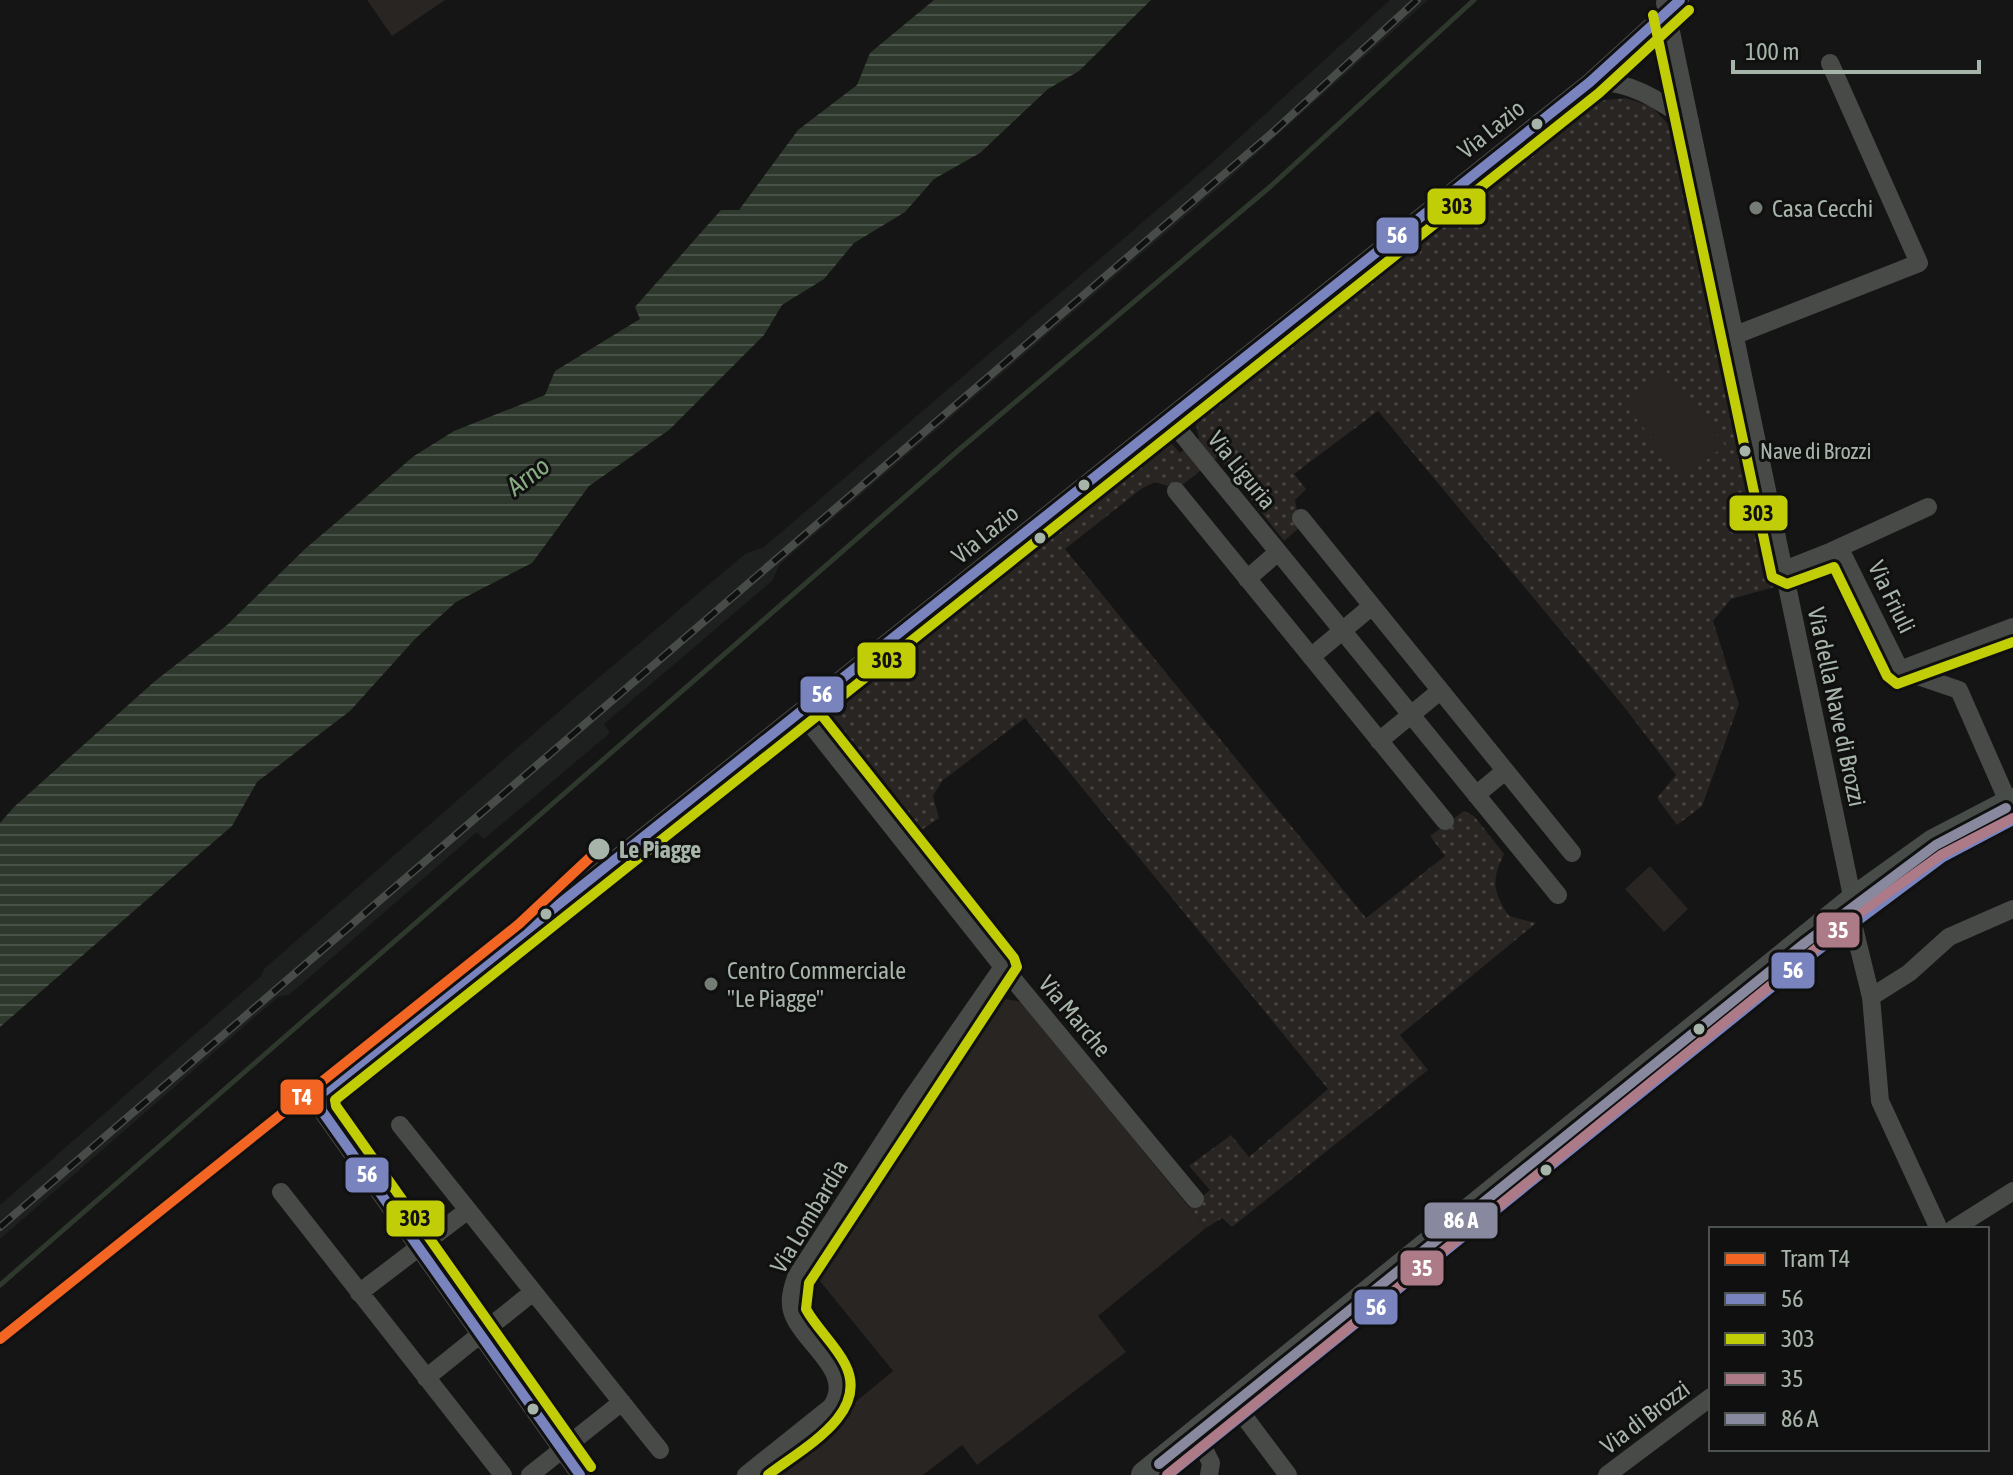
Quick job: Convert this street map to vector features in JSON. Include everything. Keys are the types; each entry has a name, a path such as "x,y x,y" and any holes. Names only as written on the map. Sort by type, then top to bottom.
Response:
{"main road":[{"path":"1145,1475 1853,912 1943,857 2012,809"},
{"path":"1168,1475 1853,912"}],"street":[{"name":"Via Lazio","path":"419,1247 322,1111 321,1094 1590,82 1671,4"},
{"name":"Via della Nave di Brozzi","path":"1671,4 1690,121 1733,336 1871,997 1880,1101 1938,1227"},
{"path":"1733,336 1919,263 1830,63"},
{"path":"1590,82 1620,82 1690,121"},
{"name":"Via Liguria","path":"1169,418 1558,895"},
{"path":"1176,491 1445,821"},
{"name":"Via Friuli","path":"1784,570 1928,507"},
{"name":"Via Liguria","path":"1301,518 1572,853"},
{"name":"Via Friuli","path":"1832,551 1852,566 1900,670 1959,690 2012,809"},
{"path":"1247,579 1278,552"},
{"path":"1311,657 1372,606"},
{"name":"Via Friuli","path":"1900,670 2013,627"},
{"path":"1379,741 1440,691"},
{"name":"Via Marche","path":"801,712 1003,967 1195,1199"},
{"path":"1476,795 1505,771"},
{"path":"1871,997 1909,973 1932,949 1949,937 2013,909"},
{"name":"Via Lombardia","path":"746,1475 831,1407 838,1395 837,1378 792,1313 792,1291 796,1277 910,1101 1003,967"},
{"path":"400,1125 660,1450"},
{"path":"1956,1227 2013,1191"},
{"path":"281,1192 503,1475"},
{"path":"359,1293 468,1210"},
{"path":"419,1247 580,1475"},
{"path":"426,1378 533,1292"},
{"name":"Via di Brozzi","path":"1607,1475 1709,1398"},
{"path":"530,1475 622,1402"},
{"path":"1243,1415 1288,1475"},
{"path":"1203,1447 1211,1463 1209,1475"}],"shaded area":[{"path":"367,0 445,0 392,36"},
{"path":"1390,0 1428,0 1223,184 780,564 772,581 604,724 610,733 484,839 477,832 289,995 279,996 0,1239 0,1205 261,976 265,968 570,702 745,554 764,547 1207,167"},
{"path":"1626,98 1652,107 1686,143 1778,586 1731,599 1713,621 1739,704 1702,806 1677,825 1657,798 1676,775 1625,708 1378,411 1294,474 1306,489 1295,500 1300,527 1284,541 1218,457 1177,489 1155,482 1141,489 1065,549 1366,918 1445,856 1430,836 1464,811 1474,816 1504,854 1497,871 1496,886 1509,916 1536,923 1400,1035 1428,1070 1232,1227 1222,1218 1206,1228 1189,1207 1210,1190 1189,1166 1231,1135 1249,1157 1328,1089 1025,718 942,781 933,796 939,818 917,833 827,721 831,706 1122,477 1118,471 1159,439 1171,443 1180,453 1199,438 1194,416 1211,399 1216,405 1562,128 1560,121 1597,101"},
{"path":"1665,370 1725,445 1684,478 1623,402"},
{"path":"1650,866 1688,909 1664,932 1625,889"},
{"path":"1006,999 1022,1002 1206,1228 1098,1316 1126,1352 977,1465 962,1445 923,1475 767,1475 893,1371 811,1270 993,1003"}],"water":[{"name":"Arno","path":"934,0 1151,0 1079,71 1048,89 980,153 934,179 905,212 854,243 824,279 782,305 764,335 669,430 589,486 532,563 456,602 415,639 350,711 257,782 232,826 0,1027 0,823 14,807 155,681 227,625 305,549 414,456 454,431 545,395 555,371 640,319 635,307 721,210 739,210 798,130 857,85 870,53"}],"waterway":[{"path":"0,1285 961,448 1271,186 1474,0"}],"railway":[{"path":"0,1227 1272,133 1417,0"}],"tram line":[{"name":"T4","path":"0,1339 519,924 599,849"}],"transit line":[{"name":"56","path":"580,1475 322,1111 321,1094 1590,82 1680,0"},
{"name":"303","path":"591,1467 336,1106 335,1100 1599,93 1689,10"},
{"name":"303","path":"1653,15 1772,577 1787,584 1834,567 1887,676 1897,684 2013,642"},
{"name":"303","path":"768,1475 829,1428 849,1399 851,1382 845,1364 806,1309 809,1283 1017,967 1014,958 812,703"},
{"path":"1159,1464 1805,943 1936,845 2006,808"},
{"name":"35","path":"1167,1475 1861,912 1941,855 2013,818"},
{"name":"56","path":"1168,1475 1813,954 1943,857 2013,820"}],"place":[{"name":"Casa Cecchi","path":"1756,208"},
{"name":"Nave di Brozzi","path":"1745,451"},
{"name":"Le Piagge","path":"599,849"},
{"name":"Centro Commerciale \"Le Piagge\"","path":"711,984"}]}
